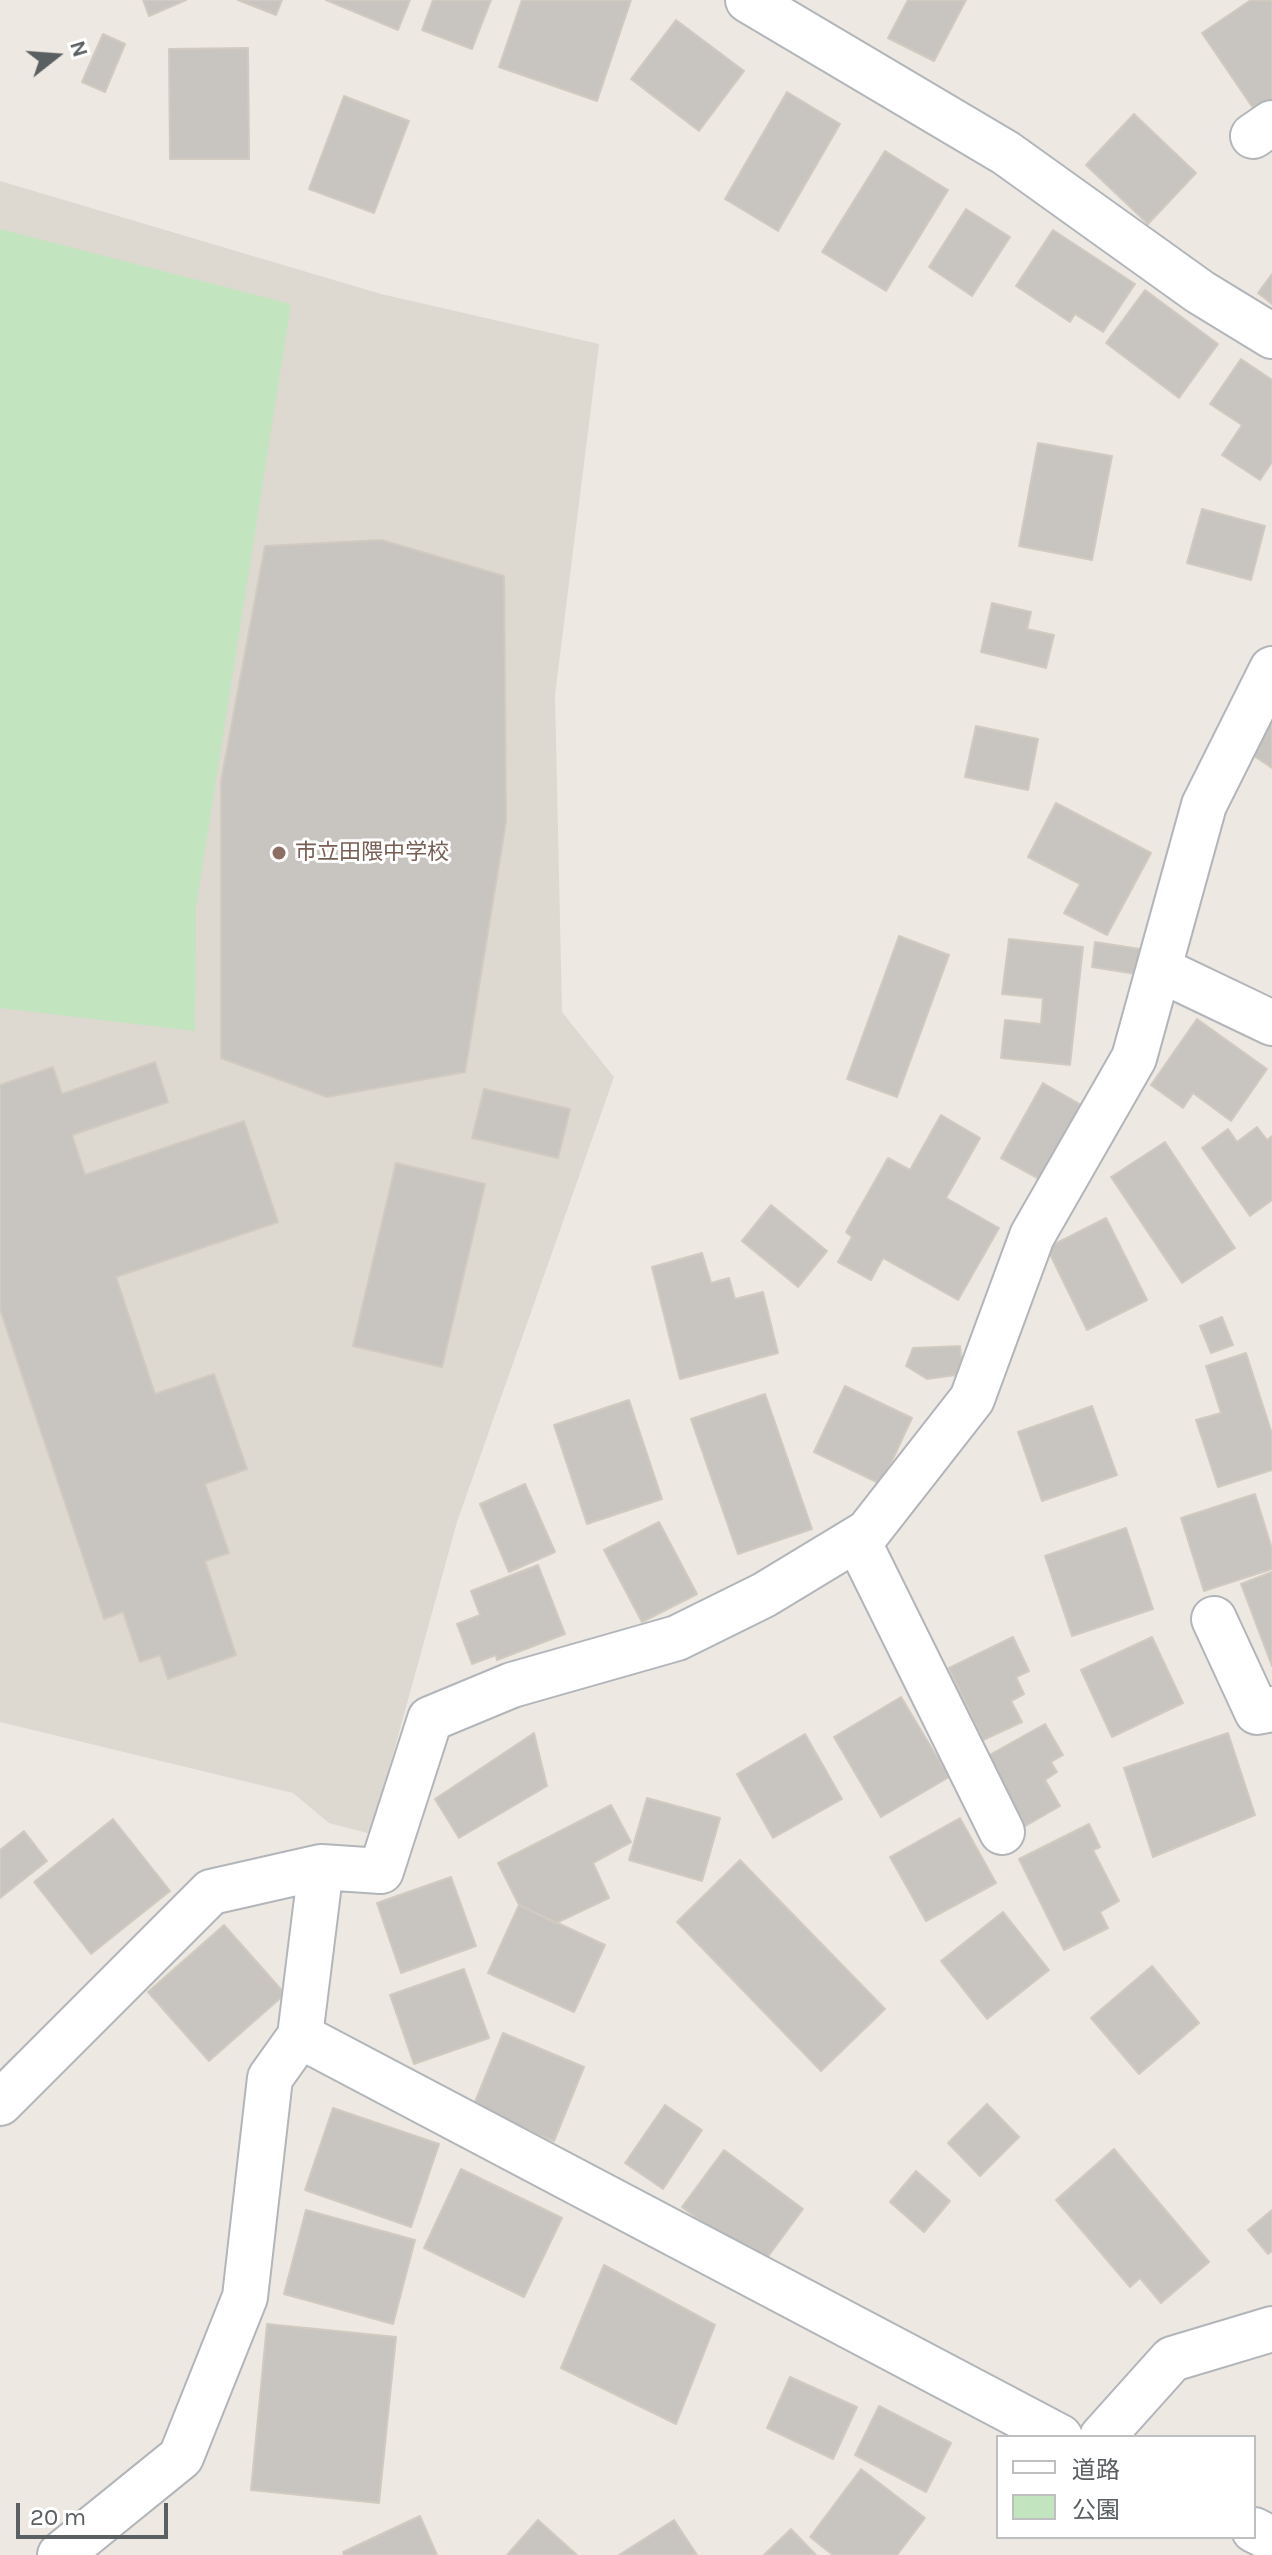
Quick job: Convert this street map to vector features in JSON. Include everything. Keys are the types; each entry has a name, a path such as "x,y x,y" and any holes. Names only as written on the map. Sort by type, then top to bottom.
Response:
{"street":[{"path":"748,0 1006,153 1200,292 1272,336"},
{"path":"0,2103 211,1892 321,1867 381,1871 430,1719 512,1685 677,1638 764,1595 868,1532 972,1399 1032,1236 1134,1058 1204,805 1272,669"},
{"path":"1159,969 1272,1023"},
{"path":"857,1539 1002,1832"},
{"path":"1214,1619 1257,1712 1272,1709"},
{"path":"60,2555 181,2457 245,2297 270,2078 300,2036 321,1867"},
{"path":"300,2036 1056,2435"},
{"path":"1104,2435 1172,2359 1272,2329"}],"shaded area":[{"name":"市立田隈中学校","path":"0,181 381,294 599,344 555,695 562,1012 614,1077 457,1522 371,1834 329,1823 293,1793 0,1722"}],"green space":[{"path":"0,229 291,304 196,907 195,1031 0,1008"}],"building":[{"path":"143,0 186,0 149,16"},
{"path":"238,0 282,0 276,15"},
{"path":"326,0 410,0 398,30"},
{"path":"433,0 491,0 472,49 422,30"},
{"path":"522,0 631,0 597,101 499,67"},
{"path":"908,0 966,0 934,61 888,38"},
{"path":"1251,0 1272,1 1272,103 1257,114 1202,33"},
{"path":"676,20 744,71 699,131 631,79"},
{"path":"103,34 125,44 105,92 82,82"},
{"path":"248,48 249,159 170,159 169,49"},
{"path":"787,92 840,124 778,231 725,199"},
{"path":"344,96 409,121 374,213 309,189"},
{"path":"1134,114 1196,173 1148,224 1086,165"},
{"path":"885,151 948,190 886,291 822,252"},
{"path":"966,209 1010,237 972,296 929,267"},
{"path":"1053,230 1135,284 1103,332 1075,314 1070,322 1016,286"},
{"path":"1272,274 1272,304 1258,293"},
{"path":"1145,290 1218,344 1179,398 1106,343"},
{"path":"1241,359 1272,380 1272,462 1260,480 1222,455 1242,425 1210,404"},
{"path":"1038,443 1112,456 1092,560 1019,546"},
{"path":"1202,509 1265,526 1251,580 1187,563"},
{"path":"381,540 504,576 506,821 465,1072 327,1097 221,1058 221,781 265,546"},
{"path":"992,603 1031,612 1027,629 1054,635 1046,668 981,652"},
{"path":"1270,720 1272,722 1272,768 1248,752"},
{"path":"976,726 1038,739 1028,790 965,777"},
{"path":"1056,803 1151,853 1107,935 1064,913 1080,884 1028,857"},
{"path":"899,936 949,955 897,1097 847,1079"},
{"path":"1009,939 1083,947 1070,1065 1001,1058 1005,1020 1041,1024 1043,998 1002,994"},
{"path":"1095,942 1140,949 1136,974 1092,967"},
{"path":"1197,1019 1267,1069 1231,1121 1193,1093 1183,1108 1151,1085"},
{"path":"155,1062 168,1102 72,1135 85,1175 244,1121 278,1222 116,1277 155,1394 214,1374 247,1469 205,1484 229,1553 205,1561 236,1655 168,1679 160,1655 140,1662 123,1612 104,1619 0,1309 0,1085 53,1067 62,1094"},
{"path":"1043,1083 1083,1106 1041,1180 1001,1158"},
{"path":"484,1089 570,1109 558,1158 472,1138"},
{"path":"941,1115 980,1138 946,1198 999,1228 958,1300 883,1258 871,1280 838,1262 852,1237 846,1232 888,1158 910,1170"},
{"path":"1257,1127 1267,1140 1272,1136 1272,1200 1250,1216 1202,1148 1228,1129 1237,1142"},
{"path":"1165,1142 1235,1248 1182,1283 1111,1177"},
{"path":"396,1163 485,1184 442,1367 353,1346"},
{"path":"771,1205 827,1251 798,1287 742,1241"},
{"path":"1106,1218 1147,1300 1087,1330 1047,1248"},
{"path":"702,1253 711,1283 729,1278 735,1299 763,1292 778,1353 680,1379 652,1267"},
{"path":"1222,1317 1233,1345 1211,1353 1200,1326"},
{"path":"960,1346 963,1374 927,1379 906,1366 913,1348"},
{"path":"1246,1353 1272,1434 1272,1470 1218,1487 1196,1420 1221,1413 1206,1366"},
{"path":"845,1386 912,1418 881,1484 814,1452"},
{"path":"765,1394 812,1529 738,1554 691,1419"},
{"path":"629,1400 662,1499 587,1524 554,1425"},
{"path":"1092,1406 1117,1475 1042,1501 1018,1432"},
{"path":"525,1484 555,1552 509,1572 480,1504"},
{"path":"1255,1494 1272,1549 1272,1569 1204,1591 1181,1518"},
{"path":"659,1522 697,1594 642,1622 604,1550"},
{"path":"1126,1528 1153,1609 1072,1636 1045,1556"},
{"path":"538,1565 565,1634 497,1660 496,1655 472,1664 457,1624 480,1615 471,1591"},
{"path":"1272,1572 1272,1666 1241,1584"},
{"path":"1013,1637 1029,1671 1016,1677 1024,1694 1011,1701 1022,1722 983,1740 949,1668"},
{"path":"1152,1637 1183,1703 1112,1737 1081,1670"},
{"path":"901,1697 949,1777 881,1817 834,1737"},
{"path":"1045,1724 1063,1755 1051,1762 1057,1772 1045,1780 1060,1806 1022,1828 984,1758"},
{"path":"534,1733 547,1786 459,1838 435,1799"},
{"path":"1228,1733 1255,1815 1153,1857 1124,1768"},
{"path":"805,1734 842,1799 773,1838 737,1774"},
{"path":"647,1798 720,1818 702,1881 629,1860"},
{"path":"611,1805 631,1842 593,1863 609,1898 556,1923 519,1905 498,1863"},
{"path":"960,1818 996,1883 926,1921 890,1857"},
{"path":"113,1819 170,1891 91,1954 34,1882"},
{"path":"1089,1824 1100,1847 1093,1850 1119,1901 1100,1912 1108,1928 1064,1950 1019,1859"},
{"path":"24,1831 47,1861 0,1898 0,1850"},
{"path":"740,1860 885,2009 821,2071 677,1922"},
{"path":"451,1877 476,1946 401,1973 377,1903"},
{"path":"519,1905 605,1945 574,2012 488,1973"},
{"path":"1003,1912 1049,1970 987,2019 941,1961"},
{"path":"224,1925 285,1994 209,2061 148,1992"},
{"path":"1152,1966 1199,2023 1139,2074 1091,2018"},
{"path":"464,1969 489,2038 414,2064 390,1995"},
{"path":"503,2033 584,2067 554,2141 473,2107"},
{"path":"987,2104 1019,2137 980,2176 948,2143"},
{"path":"665,2105 702,2130 663,2189 625,2163"},
{"path":"333,2108 439,2144 411,2227 305,2190"},
{"path":"1114,2149 1209,2262 1161,2303 1140,2278 1130,2287 1056,2200"},
{"path":"724,2150 803,2209 761,2266 682,2207"},
{"path":"461,2169 562,2218 524,2297 424,2248"},
{"path":"916,2171 950,2201 924,2232 890,2202"},
{"path":"306,2210 415,2240 393,2324 284,2294"},
{"path":"1272,2210 1272,2251 1268,2254 1248,2230"},
{"path":"604,2265 715,2325 676,2424 561,2368"},
{"path":"267,2324 396,2337 379,2503 251,2490"},
{"path":"790,2377 857,2407 833,2459 767,2428"},
{"path":"879,2406 951,2443 926,2492 855,2455"},
{"path":"861,2469 925,2518 897,2555 833,2555 810,2537"},
{"path":"420,2516 437,2555 344,2555 343,2552"},
{"path":"538,2520 577,2555 507,2555"},
{"path":"674,2520 697,2555 619,2555"},
{"path":"791,2529 816,2555 764,2555"}],"place":[{"name":"市立田隈中学校","path":"279,853"}]}
